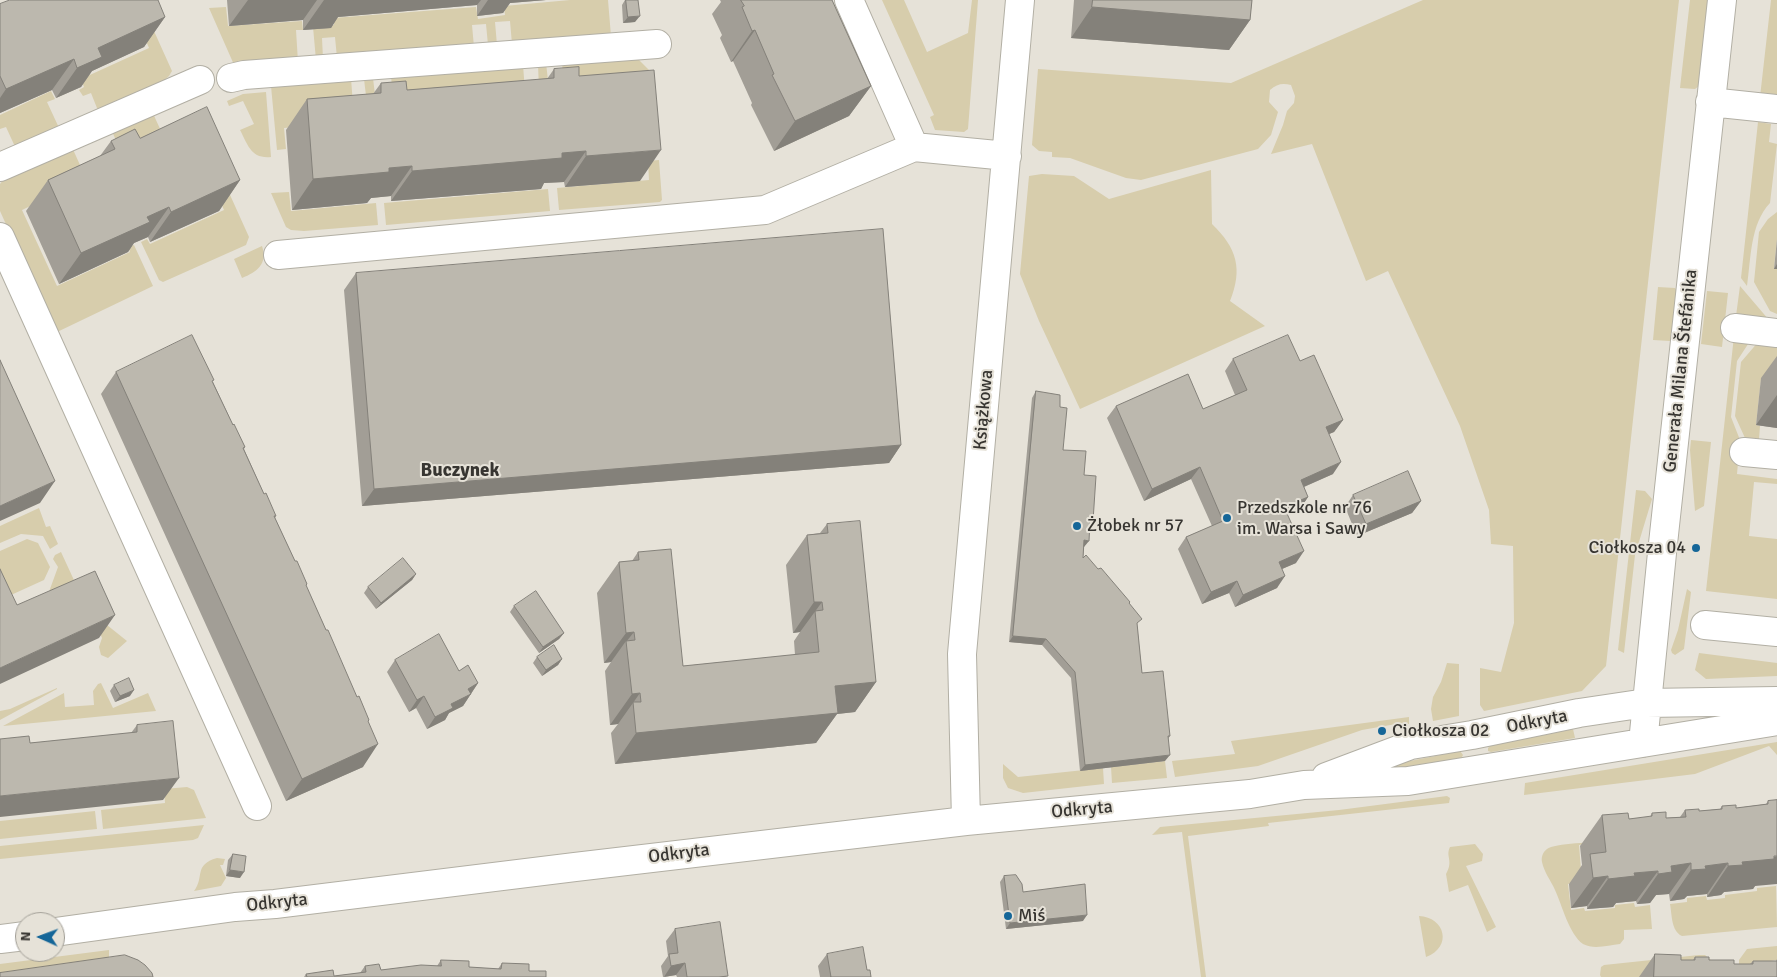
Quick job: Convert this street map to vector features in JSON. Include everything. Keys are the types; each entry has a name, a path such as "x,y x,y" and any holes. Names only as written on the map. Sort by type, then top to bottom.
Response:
{"street":[{"path":"848,0 914,147"},
{"name":"Książkowa","path":"966,821 962,654 1020,0"},
{"name":"Generała Milana Štefánika","path":"1643,742 1722,0"},
{"path":"231,78 244,75 657,44"},
{"path":"0,168 200,80"},
{"path":"1710,102 1768,108"},
{"path":"278,255 765,210 914,147 1007,156"},
{"path":"0,237 257,806"},
{"path":"1735,328 1777,333"},
{"path":"1744,452 1777,456"},
{"path":"1705,625 1777,632"},
{"name":"Odkryta","path":"1304,785 1411,745 1472,735 1579,713 1646,703 1777,701"},
{"name":"Odkryta","path":"65,931 235,907 275,904 966,821 1250,794 1304,785 1408,781 1777,721"},
{"path":"0,939 15,937"}],"shaded area":[{"path":"129,0 140,0 172,71 162,82 99,113 91,93 83,96 79,90 84,87 81,79 149,48"},
{"path":"570,0 608,0 611,36 512,44 510,21 495,22 497,45 488,45 486,24 472,25 474,47 337,58 335,37 322,38 323,59 316,60 313,27 334,25 333,18 476,7 478,19 505,15 504,6"},
{"path":"882,0 904,0 927,52 968,33 972,0 978,0 968,129 964,132 935,130 930,117 934,115"},
{"path":"1423,0 1679,0 1606,666 1582,691 1484,711 1480,705 1480,668 1501,672 1514,623 1513,546 1491,544 1489,510 1460,426 1388,271 1366,281 1312,144 1271,154 1287,111 1294,103 1295,96 1291,85 1275,86 1270,90 1269,102 1278,112 1271,135 1258,149 1141,180 1126,178 1070,158 1052,157 1052,152 1039,151 1032,145 1038,69 1231,83"},
{"path":"1690,0 1709,0 1699,86 1695,89 1680,88"},
{"path":"1771,0 1777,0 1777,94 1760,97"},
{"path":"226,7 228,26 302,21 303,30 296,30 298,62 235,67 209,8"},
{"path":"634,55 650,71 653,88 655,116 650,125 644,127 642,97 562,102 561,95 531,98 531,107 388,119 387,111 394,110 391,76 523,65 525,91 539,90 538,64 546,63 549,89 564,87 562,62"},
{"path":"351,78 353,105 367,104 364,79 373,78 377,112 359,121 284,128 286,149 277,150 271,86"},
{"path":"51,91 55,99 47,102 60,130 17,151 6,127 0,129 0,115"},
{"path":"266,92 271,157 259,156 251,150 245,141 240,130 254,124 243,101 229,106 227,101 243,94"},
{"path":"151,109 161,131 123,156 110,127"},
{"path":"1758,122 1771,124 1769,142 1777,144 1770,203 1763,211 1755,231 1747,286 1741,278"},
{"path":"71,145 80,165 92,177 22,210 57,286 130,252 128,247 134,245 153,286 55,333 0,211 0,184 7,175"},
{"path":"659,160 662,200 660,202 559,210 557,188 649,180 648,161"},
{"path":"1211,170 1212,224 1232,250 1237,269 1230,301 1265,326 1080,409 1039,321 1020,274 1029,176 1042,174 1074,176 1109,199"},
{"path":"226,186 249,237 246,245 163,282 159,280 141,242 147,239 150,244 224,210 215,190"},
{"path":"548,189 550,211 386,225 384,203"},
{"path":"289,192 291,211 376,203 378,225 304,231 291,230 286,227 271,193"},
{"path":"1777,212 1774,268 1777,269 1777,314 1770,311 1754,282 1759,232 1768,219"},
{"path":"262,246 264,258 260,266 257,270 242,278 234,259"},
{"path":"1740,286 1769,320 1736,316"},
{"path":"1658,287 1675,288 1677,291 1670,341 1653,340"},
{"path":"1707,291 1728,293 1722,347 1701,344"},
{"path":"1734,336 1752,338 1737,361 1731,417 1740,440 1737,474 1777,479 1777,484 1754,482 1749,536 1777,539 1777,599 1706,591"},
{"path":"1759,341 1777,343 1777,380 1761,379 1756,425 1760,426 1759,439 1745,438 1735,416 1741,362"},
{"path":"1691,440 1711,442 1704,506 1695,511 1690,450"},
{"path":"1636,490 1645,491 1652,499 1635,555 1624,653 1618,650"},
{"path":"39,508 46,527 50,526 58,544 50,549 43,536 21,534 0,543 0,526"},
{"path":"27,539 38,543 50,567 44,580 11,595 0,580 0,551"},
{"path":"61,552 79,591 49,594 58,567 53,559 55,555"},
{"path":"1687,589 1691,592 1684,649 1675,655 1671,650 1678,630"},
{"path":"82,591 107,625 127,641 108,658 101,655 99,647 102,638"},
{"path":"1699,653 1777,663 1777,676 1706,679 1695,670"},
{"path":"1447,663 1459,664 1459,716 1433,721 1431,709 1433,697 1441,682"},
{"path":"101,683 113,708 148,693 156,711 3,726 64,693 65,707 94,705 93,691"},
{"path":"57,688 0,720 0,711 10,709"},
{"path":"1409,717 1409,724 1396,724 1362,730 1258,766 1175,777 1172,761 1235,754 1231,741"},
{"path":"1573,729 1575,738 1488,751 1491,745"},
{"path":"1777,742 1777,755 1769,746 1695,774 1524,795 1525,783"},
{"path":"1460,751 1463,755 1461,759 1399,771 1393,769 1395,764"},
{"path":"1165,761 1167,778 1112,783 1111,767"},
{"path":"1003,764 1018,777 1103,768 1104,784 1023,793 1008,788 1003,778"},
{"path":"187,787 194,790 206,818 103,829 101,810 165,803 164,789"},
{"path":"1447,796 1450,798 1449,803 1268,823 1269,826 1188,836 1206,977 1201,977 1182,832 1152,835 1160,827 1339,810"},
{"path":"95,811 97,829 0,839 0,821"},
{"path":"204,825 198,838 193,840 0,859 0,846"},
{"path":"1607,842 1579,845 1582,882 1568,884 1571,910 1584,908 1585,911 1615,908 1615,905 1634,903 1635,907 1650,905 1652,929 1624,930 1624,939 1620,944 1592,947 1583,944 1578,939 1566,919 1555,890 1544,869 1542,858 1547,849 1558,845"},
{"path":"1475,844 1483,854 1482,861 1466,866 1496,927 1487,932 1468,885 1449,892 1446,874 1449,865 1448,853 1450,847"},
{"path":"217,858 225,859 223,865 220,865 226,878 221,886 194,891 202,868 205,864"},
{"path":"1776,886 1777,927 1682,936 1678,934 1674,926 1670,904 1687,902 1687,898 1706,896 1707,900 1725,898 1725,895 1757,891 1757,888"},
{"path":"1419,916 1435,921 1442,933 1443,940 1440,947 1426,957"},
{"path":"1777,946 1777,964 1776,960 1739,967 1739,960 1747,949"},
{"path":"109,950 109,963 0,977 0,964 16,962 65,962 65,956"},
{"path":"1705,955 1712,961 1712,977 1601,977 1600,975 1601,967 1604,965"}],"building":[{"path":"10,0 158,0 165,17 98,48 102,57 77,68 74,59 6,89 0,76 0,4"},
{"path":"626,0 638,0 640,16 628,17"},
{"path":"741,0 832,0 871,86 795,121 772,75 774,74 755,30 752,31"},
{"path":"1093,0 1252,0 1250,20 1092,7"},
{"path":"579,67 579,76 654,70 661,150 586,156 586,151 562,153 562,158 412,171 412,166 389,168 389,172 313,179 307,99 381,93 381,83 406,81 407,90 554,78 554,69"},
{"path":"207,107 240,180 171,212 169,207 147,217 150,222 81,253 48,180 115,149 111,141 135,129 140,138"},
{"path":"883,229 901,445 374,489 356,273"},
{"path":"192,335 214,380 212,381 245,447 243,448 264,494 266,493 276,516 274,516 295,561 297,561 326,630 328,630 357,697 359,696 378,744 302,779 116,372"},
{"path":"1288,335 1300,361 1314,355 1343,420 1326,427 1341,462 1301,480 1308,497 1284,507 1304,551 1279,562 1285,576 1243,595 1237,581 1211,592 1186,537 1223,521 1200,467 1152,489 1116,406 1188,374 1203,409 1247,390 1233,359"},
{"path":"0,360 55,481 0,506"},
{"path":"1036,391 1060,395 1060,407 1067,408 1063,450 1086,451 1084,475 1096,476 1093,521 1090,521 1089,541 1084,540 1083,558 1086,555 1098,569 1101,568 1142,619 1137,623 1142,673 1163,671 1170,736 1168,736 1170,755 1085,765 1075,672 1046,639 1013,636"},
{"path":"1408,471 1421,501 1366,524 1353,495"},
{"path":"860,521 876,682 835,686 838,713 636,733 633,702 641,702 640,693 632,694 626,641 635,640 634,632 626,633 619,562 639,560 638,552 671,549 683,666 819,652 815,611 823,610 822,602 814,602 807,535 828,533 827,524"},
{"path":"403,558 416,574 381,603 368,587"},
{"path":"0,569 17,605 95,571 115,615 0,668"},
{"path":"536,591 564,633 543,647 514,606"},
{"path":"439,634 459,671 468,665 478,683 468,689 471,694 451,704 453,708 435,717 424,696 417,700 395,660"},
{"path":"554,645 562,659 546,670 537,657"},
{"path":"129,678 134,690 120,696 114,685"},
{"path":"173,721 179,778 0,796 0,739 29,736 30,743 137,732 137,725"},
{"path":"1777,800 1777,856 1774,856 1774,859 1742,862 1743,865 1728,866 1728,863 1705,866 1706,869 1691,870 1691,863 1671,866 1672,872 1658,874 1658,871 1634,873 1635,876 1608,879 1608,876 1593,878 1590,854 1606,852 1602,815 1628,813 1629,819 1652,816 1652,813 1666,812 1666,818 1686,817 1685,810 1722,809 1722,806 1736,805 1736,808 1768,804 1768,801"},
{"path":"233,854 246,856 244,872 230,870"},
{"path":"1016,875 1022,884 1023,892 1085,884 1087,915 1010,923 1004,876"},
{"path":"720,922 728,976 687,977 685,963 671,966 669,954 678,953 675,929"},
{"path":"863,947 867,970 870,970 871,977 831,977 827,954"},
{"path":"1655,954 1681,955 1681,960 1709,957 1709,960 1734,960 1734,964 1753,964 1753,961 1777,961 1777,977 1654,977"},
{"path":"125,955 145,965 153,977 0,977 0,973"},
{"path":"441,960 469,961 469,967 501,969 502,963 529,964 529,971 546,971 546,977 307,977 306,974 333,970 334,976 366,972 365,966 379,964 381,970 421,965 441,966"}],"place":[{"name":"Przedszkole nr 76 im. Warsa i Sawy","path":"1227,518"},
{"name":"Żłobek nr 57","path":"1077,526"},
{"name":"Ciołkosza 04","path":"1696,548"},
{"name":"Ciołkosza 02","path":"1382,731"},
{"name":"Miś","path":"1008,916"}],"district":[{"name":"Buczynek","path":"460,471"}]}
